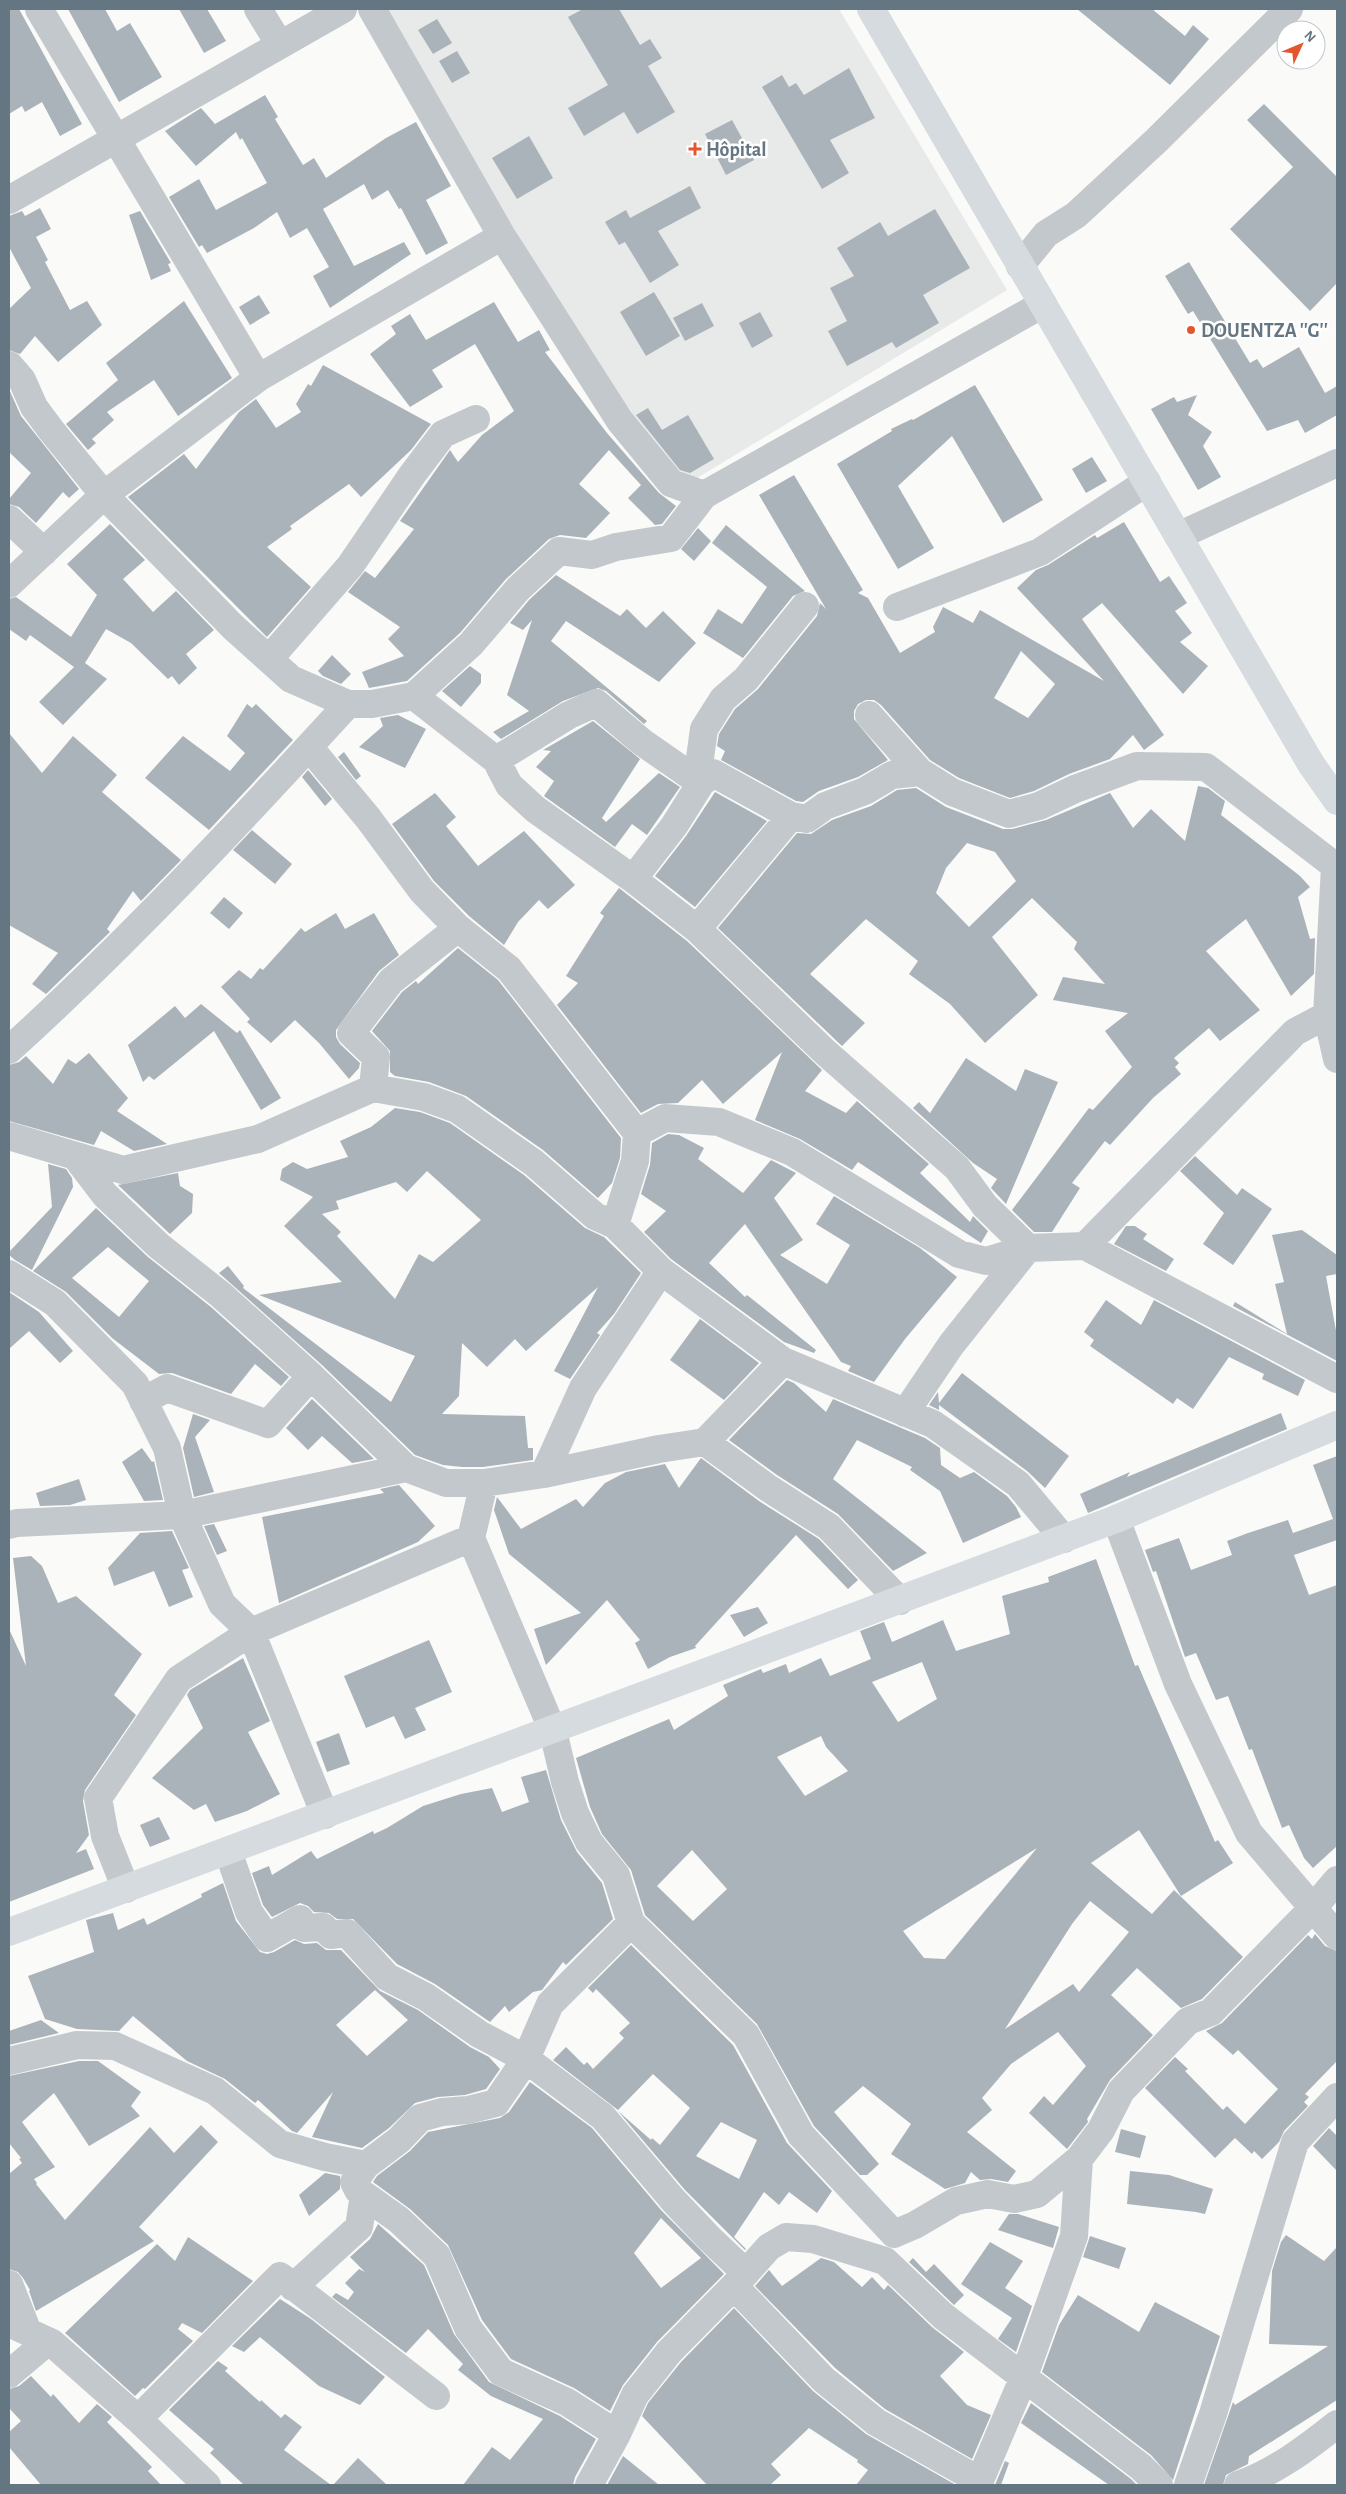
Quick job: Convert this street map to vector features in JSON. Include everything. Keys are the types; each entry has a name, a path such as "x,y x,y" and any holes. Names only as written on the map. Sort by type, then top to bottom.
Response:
{"street":[{"path":"39,9 258,378"},
{"path":"258,9 280,45"},
{"path":"9,200 342,9"},
{"path":"372,9 502,236 620,422 671,483 704,496"},
{"path":"871,9 1311,764 1337,800"},
{"path":"1020,266 1046,234 1076,215 1157,140 1289,9"},
{"path":"9,584 104,495 258,378 502,236"},
{"path":"9,366 22,380 34,407 104,495 233,627 291,679 348,704 372,704 414,696 471,644 518,589 559,551 592,555 616,547 670,538 704,496 1043,304"},
{"path":"269,659 350,566 412,475 443,434 476,419"},
{"path":"1178,536 1337,462"},
{"path":"897,607 1040,552 1147,482"},
{"path":"9,519 44,552"},
{"path":"701,783 700,758 704,729 723,699 746,679 805,606"},
{"path":"414,696 496,760 510,784 535,809 633,879 697,929 826,1052 957,1168 985,1206 1028,1248"},
{"path":"496,760 569,716 596,703 642,742 701,783"},
{"path":"9,1050 86,979 190,874 348,704"},
{"path":"869,715 920,772 952,792 1009,814 1039,806 1075,789 1137,766 1206,767 1336,865 1327,1015 1337,1059"},
{"path":"309,747 368,818 422,891 458,928 509,969 637,1133 635,1160 615,1225"},
{"path":"633,879 674,826 701,783 713,773 791,816 807,819 825,806 865,791 892,775 920,772"},
{"path":"697,929 791,816"},
{"path":"373,1088 376,1057 351,1033 391,981 458,928"},
{"path":"1085,1246 1295,1032 1327,1015"},
{"path":"9,1136 123,1170 203,1154 258,1139 373,1088 424,1097 457,1109 534,1163 595,1216 615,1225 661,1271 783,1361 933,1424 1018,1484 1064,1539"},
{"path":"637,1133 665,1118 719,1122 792,1152 959,1254 986,1261 1028,1248 1085,1246 1337,1379"},
{"path":"76,1157 105,1195 152,1240 221,1295 311,1376 406,1468 446,1483 484,1483 544,1474 659,1449 705,1442 783,1361"},
{"path":"905,1413 951,1344 1028,1248"},
{"path":"544,1474 583,1388 661,1271"},
{"path":"9,1274 55,1303 135,1384 166,1448 182,1515 222,1604 251,1632 326,1815"},
{"path":"143,1401 166,1388 268,1424 311,1376"},
{"path":"9,1932 553,1731 1064,1539 1337,1426"},
{"path":"705,1442 768,1488 829,1527 900,1601"},
{"path":"9,1525 17,1522 182,1515 406,1468"},
{"path":"484,1483 472,1538 553,1731 565,1782 575,1813 589,1842 616,1875 630,1923 746,2035 802,2135 894,2234"},
{"path":"1116,1519 1178,1684 1249,1833 1337,1936"},
{"path":"126,1889 105,1836 98,1798 179,1679 251,1632 472,1538"},
{"path":"228,1851 249,1912 267,1938 300,1919 304,1928 323,1927 331,1935 347,1933 387,1977 426,1997 479,2034 526,2059 603,2117 673,2200 709,2238 740,2280 824,2380 876,2422 979,2483 1023,2379 1074,2236 1079,2159"},
{"path":"885,2260 894,2234 915,2225 956,2201 988,2194 1014,2199 1038,2194 1079,2159 1101,2130 1121,2091 1188,2021 1211,2012 1313,1908 1337,1880"},
{"path":"617,2434 567,2402 501,2372 468,2328 437,2256 399,2220 358,2190 354,2182 366,2165 399,2140 420,2118 442,2112 468,2110 496,2103 526,2059 550,2004 630,1923"},
{"path":"9,2061 77,2045 115,2046 216,2091 244,2117 280,2144 325,2157 366,2165"},
{"path":"1188,2485 1213,2414 1261,2261 1295,2142 1337,2096"},
{"path":"293,2287 359,2227 364,2195"},
{"path":"589,2485 617,2434 634,2395 669,2352 740,2280 769,2247 786,2237 812,2240 885,2260 943,2316 1023,2379 1141,2467 1160,2485"},
{"path":"138,2419 280,2276 436,2396"},
{"path":"9,2284 28,2332 138,2419 207,2485"},
{"path":"9,2374 28,2332"},
{"path":"1238,2485 1258,2478 1308,2447 1337,2424"}],"shaded area":[{"name":"Hôpital","path":"385,9 839,9 1007,290 684,486 625,417"}],"building":[{"path":"9,9 19,9 82,124 60,136 42,102 25,112 22,106 9,114"},
{"path":"68,9 105,9 117,31 130,23 162,77 119,102"},
{"path":"179,9 207,9 226,41 204,53"},
{"path":"583,9 619,9 640,45 650,39 662,58 648,66 675,112 637,134 624,112 584,136 568,108 608,85 568,17"},
{"path":"1077,9 1152,9 1185,36 1193,25 1209,39 1170,85"},
{"path":"437,19 452,43 433,54 418,30"},
{"path":"457,51 470,73 452,83 439,61"},
{"path":"849,68 875,118 830,140 849,173 822,189 762,87 782,75 789,87 796,83 804,95"},
{"path":"265,95 278,117 275,119 303,165 314,158 326,178 386,138 416,122 451,186 426,200 448,243 426,255 401,208 399,209 388,190 372,200 364,184 323,209 354,266 404,242 411,254 330,308 313,276 329,267 307,228 290,238 277,212 254,228 207,253 202,245 199,247 169,197 199,179 216,210 267,183 242,138 240,140 236,132 196,166 165,131 201,108 215,124"},
{"path":"1264,104 1337,177 1337,283 1310,311 1230,229 1293,167 1247,120"},
{"path":"732,120 754,160 726,175 705,134"},
{"path":"529,136 553,178 517,199 492,158"},
{"path":"690,186 701,208 658,231 679,265 650,283 625,242 619,245 605,222 626,210 630,218"},
{"path":"40,208 51,229 36,237 48,260 45,262 70,310 87,301 102,325 58,362 35,336 20,354 9,350 9,309 31,288 9,247 9,216 22,211 25,216"},
{"path":"935,209 970,268 923,295 939,323 896,348 892,342 847,366 828,331 847,321 830,288 854,276 837,248 880,222 888,236"},
{"path":"140,211 171,263 168,264 171,271 151,280 129,215"},
{"path":"1189,262 1250,363 1257,359 1263,368 1299,347 1325,393 1337,386 1337,415 1305,433 1298,420 1267,431 1193,311 1188,314 1165,276"},
{"path":"654,292 680,336 646,356 620,312"},
{"path":"259,295 270,313 250,325 239,307"},
{"path":"184,301 232,378 178,416 154,380 107,412 114,420 92,439 96,443 88,450 66,424 118,380 106,363"},
{"path":"494,302 518,342 539,330 550,350 545,352 607,433 659,493 676,506 662,524 655,525 628,498 641,485 609,450 579,484 610,513 586,538 560,535 549,539 506,579 460,633 407,681 369,688 362,672 404,656 388,639 400,627 348,592 365,571 375,578 414,529 400,521 450,450 458,462 482,435 514,411 475,344 432,370 443,387 410,407 370,354 396,334 391,326 410,314 426,340"},
{"path":"702,303 714,326 685,341 673,318"},
{"path":"760,312 773,336 752,348 739,323"},
{"path":"323,365 431,424 411,450 361,497 349,484 290,526 292,529 267,547 311,587 267,637 128,497 184,454 196,469 239,412 256,399 276,428 301,412 296,404 308,384 311,386"},
{"path":"975,385 1043,500 1003,523 952,436 898,486 934,548 898,569 837,464 892,431 891,429 913,420"},
{"path":"9,389 21,416 79,489 69,498 63,492 36,523 19,507 9,504 9,499 31,473 9,452"},
{"path":"1197,395 1188,415 1212,432 1203,446 1221,477 1198,490 1151,409 1174,397 1177,402"},
{"path":"648,408 662,430 688,415 714,459 690,473 680,470 636,415"},
{"path":"1092,457 1107,481 1086,493 1072,469"},
{"path":"794,475 863,590 858,593 868,598 900,653 935,632 933,627 943,607 973,623 980,610 1104,681 1017,588 1036,570 1048,565 1095,535 1097,538 1124,522 1160,582 1169,576 1187,603 1175,611 1192,633 1180,642 1208,666 1183,694 1102,603 1082,619 1164,735 1144,750 1133,735 1110,759 1069,774 1034,791 1010,798 959,778 930,760 881,705 874,700 866,700 858,704 854,711 854,719 888,760 858,777 819,791 803,802 796,801 721,760 725,751 717,746 719,734 735,709 758,689 817,616 820,603 826,609 759,495","holes":["1021,651 1055,684 1028,718 994,698"]},
{"path":"110,524 145,560 123,579 153,612 176,591 214,630 186,654 197,668 179,685 172,676 168,679 131,643 106,629 85,663 107,679 63,725 39,702 74,667 30,635 26,641 9,629 9,599 16,597 71,637 97,595 67,564"},
{"path":"726,525 805,591 793,596 743,658 703,633 718,609 742,624 767,587 712,543"},
{"path":"698,528 711,541 694,561 681,549"},
{"path":"556,575 620,616 627,609 646,628 663,611 696,643 659,682 566,621 551,641 647,721 644,724 606,691 598,688 563,701 501,739 493,732 529,711 507,695 532,620 523,630 510,623 529,600"},
{"path":"332,655 351,674 341,684 323,676 318,671"},
{"path":"470,666 481,674 481,683 461,707 442,691"},
{"path":"247,704 252,708 256,704 293,740 209,830 145,778 183,736 230,771 245,753 227,736"},
{"path":"398,715 426,729 405,768 359,747 383,726 380,718"},
{"path":"593,721 640,759 602,818 606,822 659,773 680,787 647,835 632,824 615,847 544,796 554,781 536,767 551,751 543,750"},
{"path":"9,733 42,773 73,736 117,775 102,792 181,860 141,901 133,891 107,929 110,932 46,994 32,984 58,953 9,925"},
{"path":"344,752 361,776 356,780 338,757"},
{"path":"308,770 332,799 325,806 302,777"},
{"path":"1198,786 1208,788 1225,801 1221,815 1300,876 1310,887 1298,897 1310,939 1315,938 1314,974 1291,996 1246,919 1206,951 1260,1010 1220,1041 1209,1028 1174,1058 1179,1063 1175,1067 1181,1074 1153,1098 1110,1145 1105,1141 1072,1183 1080,1188 1052,1232 1034,1232 1012,1210 1089,1108 1093,1110 1132,1067 1105,1031 1128,1013 1053,1000 1063,977 1105,984 1074,949 1077,942 1032,898 992,937 1038,995 985,1043 950,1004 909,974 918,961 866,919 810,974 865,1023 842,1046 718,928 797,833 811,834 832,820 871,806 897,790 916,788 946,807 1003,829 1012,829 1046,820 1110,793 1133,828 1151,809 1185,841","holes":["967,843 995,852 1016,881 969,927 936,893 946,868"]},
{"path":"715,792 767,821 695,907 655,876 686,836"},
{"path":"435,793 456,817 446,826 478,866 524,831 575,885 548,909 539,900 518,922 504,945 469,916 434,881 392,824"},
{"path":"252,830 292,864 275,884 233,850"},
{"path":"619,888 687,941 822,1070 805,1091 846,1113 857,1101 929,1164 920,1173 970,1222 973,1216 988,1231 981,1243 858,1162 852,1170 800,1139 755,1120 782,1052 723,1104 702,1080 678,1103 658,1104 641,1113 557,1005 578,983 566,976 604,916 600,913"},
{"path":"224,897 243,913 229,929 210,913"},
{"path":"336,913 345,929 374,913 399,955 379,971 336,1030 336,1037 340,1044 360,1063 359,1068 349,1079 319,1043 295,1020 271,1043 247,1022 250,1019 221,987 239,970 251,979 260,968 263,970 301,928 305,932"},
{"path":"458,948 498,980 621,1138 620,1158 612,1183 598,1198 543,1150 466,1096 429,1082 395,1076 390,1072 390,1051 372,1031 402,992 416,981 418,984"},
{"path":"201,1004 237,1033 240,1030 281,1098 261,1110 214,1031 154,1080 149,1076 143,1082 128,1045 175,1006 185,1018"},
{"path":"89,1053 128,1098 117,1111 167,1144 134,1151 101,1131 94,1145 9,1121 9,1065 19,1062 26,1056 53,1084 68,1059 76,1064"},
{"path":"966,1058 1016,1091 1025,1069 1058,1082 1006,1204 991,1188 997,1179 973,1163 913,1108 919,1102 930,1113"},
{"path":"395,1108 420,1112 450,1123 524,1175 585,1228 604,1237 641,1273 614,1314 597,1333 600,1335 570,1379 554,1371 598,1287 526,1351 515,1339 487,1367 462,1343 459,1396 442,1414 525,1416 528,1448 533,1448 533,1460 483,1467 462,1467 443,1465 415,1455 322,1365 219,1273 228,1266 244,1286 243,1288 391,1402 415,1356 259,1295 342,1282 284,1226 313,1197 280,1180 282,1169 293,1162 307,1169 348,1157 340,1141 371,1127","holes":["427,1171 481,1220 433,1262 419,1254 395,1299 337,1236 341,1232 322,1214 339,1209 336,1201 396,1182 407,1192"]},
{"path":"668,1134 679,1135 704,1148 698,1159 743,1193 771,1160 796,1173 774,1198 803,1240 780,1255 827,1284 850,1245 816,1224 834,1196 920,1248 957,1277 905,1339 874,1382 848,1371 851,1366 841,1362 745,1224 709,1263 745,1297 747,1295 816,1350 814,1353 784,1342 671,1259 644,1232 666,1211 641,1194 650,1165 652,1143"},
{"path":"1195,1156 1237,1195 1242,1188 1272,1209 1233,1265 1203,1244 1224,1213 1180,1171"},
{"path":"48,1164 66,1169 72,1178 73,1187 32,1270 15,1260 9,1255 9,1252 52,1207"},
{"path":"178,1173 180,1186 193,1194 192,1213 170,1234 118,1185"},
{"path":"96,1208 148,1257 211,1307 289,1377 281,1386 255,1364 231,1394 172,1373 159,1374 112,1338 66,1292 33,1271","holes":["108,1247 149,1281 119,1317 72,1278"]},
{"path":"1126,1226 1135,1226 1147,1234 1143,1239 1174,1259 1166,1271 1114,1244"},
{"path":"1302,1230 1337,1255 1337,1274 1326,1276 1337,1336 1337,1361 1233,1306 1235,1302 1287,1334 1275,1284 1284,1282 1272,1235"},
{"path":"9,1292 39,1312 73,1351 60,1363 29,1331 9,1349"},
{"path":"1106,1300 1141,1325 1154,1300 1305,1380 1298,1396 1262,1379 1264,1374 1229,1357 1193,1409 1177,1398 1173,1404 1090,1346 1094,1340 1084,1332"},
{"path":"700,1319 759,1363 724,1400 670,1360"},
{"path":"962,1373 1069,1456 1045,1488 1027,1471 939,1405 939,1410 929,1405 938,1392 939,1403"},
{"path":"787,1380 794,1383 826,1412 833,1399 925,1438 940,1448 941,1465 960,1478 974,1472 1007,1496 1021,1517 963,1543 940,1491 910,1470 912,1467 857,1440 833,1479 927,1553 893,1571 838,1514 777,1475 729,1440"},
{"path":"312,1399 374,1459 352,1463 322,1436 308,1450 286,1428"},
{"path":"1281,1413 1287,1429 1088,1513 1080,1494 1130,1472 1127,1477"},
{"path":"193,1414 210,1420 195,1437 214,1492 194,1497 183,1448"},
{"path":"142,1448 152,1462 154,1461 163,1500 144,1501 122,1462"},
{"path":"1337,1456 1337,1540 1294,1555 1309,1595 1337,1585 1337,1846 1313,1868 1304,1858 1289,1825 1282,1828 1252,1749 1249,1750 1228,1696 1216,1700 1196,1653 1185,1657 1156,1571 1153,1572 1145,1550 1179,1538 1191,1570 1232,1555 1227,1541 1248,1533 1288,1520 1293,1533 1333,1519 1313,1465"},
{"path":"701,1458 759,1501 819,1539 858,1580 848,1589 796,1535 695,1646 696,1648 670,1657 648,1669 635,1643 640,1640 607,1600 546,1665 534,1629 581,1613 509,1554 494,1510 497,1497 521,1529 576,1499 583,1507 605,1483 626,1472 665,1464 679,1488"},
{"path":"79,1479 86,1500 70,1505 40,1506 36,1493"},
{"path":"399,1485 435,1526 418,1542 279,1603 262,1517 384,1493 380,1489"},
{"path":"214,1524 227,1551 217,1555 204,1526"},
{"path":"172,1531 189,1568 182,1570 193,1597 169,1607 154,1571 114,1586 108,1568 140,1533"},
{"path":"31,1556 42,1566 58,1603 76,1596 142,1654 114,1695 136,1715 85,1790 83,1801 89,1835 76,1853 86,1849 94,1869 9,1902 9,1629 26,1666 13,1558"},
{"path":"1096,1559 1135,1666 1138,1665 1215,1842 1218,1840 1233,1863 1181,1896 1139,1830 1091,1863 1152,1914 1174,1890 1243,1957 1202,1999 1181,2008 1137,1968 1111,1995 1153,2035 1110,2080 1087,2119 1088,2122 1067,2149 1029,2113 1044,2096 1053,2105 1086,2066 1058,2032 1011,2064 982,2098 992,2110 967,2132 1016,2171 1008,2182 991,2179 980,2180 971,2172 965,2183 945,2189 891,2154 911,2124 863,2086 834,2112 879,2164 867,2175 860,2175 814,2126 757,2024 645,1915 631,1870 602,1834 590,1807 576,1758 669,1719 674,1730 728,1696 723,1685 761,1669 763,1673 786,1664 789,1673 821,1658 830,1676 871,1659 860,1631 884,1622 892,1642 943,1620 956,1651 1010,1634 1002,1596 1049,1582 1048,1577","holes":["922,1662 937,1699 898,1722 872,1682","821,1736 826,1747 848,1771 805,1796 777,1757","1037,1848 945,1959 924,1958 903,1931","692,1850 727,1889 693,1921 657,1886","1090,1901 1129,1932 1079,1992 1073,1984 1005,2029 1072,1924"]},
{"path":"758,1607 768,1623 744,1637 730,1615"},
{"path":"429,1640 452,1692 415,1708 426,1730 405,1739 394,1716 366,1728 344,1676"},
{"path":"243,1658 270,1721 248,1732 280,1794 247,1811 215,1822 206,1804 194,1810 152,1778 203,1728 187,1695 190,1690"},
{"path":"339,1733 350,1764 327,1772 316,1742"},
{"path":"546,1770 561,1820 577,1852 602,1883 613,1919 566,1965 563,1962 542,1990 533,1992 509,2012 505,2006 490,2022 435,1984 397,1964 353,1919 337,1919 329,1913 314,1912 308,1906 300,1903 272,1917 263,1905 252,1873 269,1866 272,1875 311,1851 317,1859 373,1831 374,1834 387,1828 423,1806 461,1794 492,1788 502,1812 529,1802 521,1777"},
{"path":"159,1817 170,1839 150,1847 140,1825"},
{"path":"223,1883 236,1921 260,1952 267,1954 274,1952 295,1940 304,1944 317,1943 326,1950 341,1950 380,1991 418,2010 470,2047 489,2057 500,2069 486,2089 465,2095 438,2097 415,2103 389,2128 362,2148 312,2137 333,2092 297,2133 292,2131 258,2100 255,2103 225,2079 187,2061 133,2016 119,2031 77,2029 45,2019 28,1976 94,1952 86,1920 113,1913 118,1930 144,1918 147,1925 202,1897 201,1894","holes":["375,1990 408,2020 367,2056 336,2025"]},
{"path":"1315,1934 1325,1946 1337,1951 1337,2061 1305,2094 1309,2097 1304,2102 1308,2106 1284,2131 1279,2142 1262,2159 1254,2151 1252,2154 1235,2138 1215,2158 1145,2088 1175,2057 1188,2069 1185,2071 1223,2110 1227,2106 1245,2124 1278,2089 1238,2050 1233,2055 1206,2031 1222,2023 1308,1935 1312,1939"},
{"path":"631,1945 733,2045 787,2143 832,2191 817,2213 789,2192 779,2205 764,2192 734,2237 745,2250 685,2190 618,2111 651,2140 652,2138 660,2145 690,2108 653,2074 618,2110 553,2060 566,2047 584,2065 587,2062 593,2069 624,2038 619,2033 630,2023 596,1989 593,1993 588,1988","holes":["721,2122 757,2140 739,2179 696,2156"]},
{"path":"41,2020 59,2033 9,2045 9,2031"},
{"path":"79,2061 98,2061 141,2092 131,2106 140,2116 89,2146 54,2093 22,2122 55,2167 34,2179 65,2220 150,2127 174,2153 201,2125 218,2142 139,2227 154,2241 36,2311 30,2290 23,2278 18,2272 9,2269 9,2174 22,2163 19,2159 21,2158 9,2143 9,2076"},
{"path":"530,2082 592,2128 661,2210 724,2274 657,2342 623,2385 610,2411 574,2388 511,2359 482,2320 448,2245 410,2209 373,2182 377,2176 410,2151 428,2132 500,2118 509,2112","holes":["661,2218 701,2258 661,2288 634,2253"]},
{"path":"1329,2128 1337,2136 1337,2171 1313,2146"},
{"path":"1121,2129 1146,2136 1140,2158 1115,2152"},
{"path":"1130,2171 1169,2175 1213,2189 1205,2214 1127,2204"},
{"path":"325,2173 340,2176 340,2189 309,2216 299,2195"},
{"path":"1009,2214 1018,2214 1059,2227 1053,2248 998,2230"},
{"path":"378,2224 424,2265 454,2334 489,2382 560,2416 596,2439 575,2477 573,2485 463,2485 492,2447 510,2460 543,2419 491,2396 458,2370 463,2364 428,2329 406,2353 332,2297 336,2293 348,2300 354,2292 345,2283 359,2269 365,2272 350,2257 370,2239"},
{"path":"1286,2235 1324,2261 1337,2247 1337,2400 1249,2456 1248,2464 1226,2475 1223,2485 1204,2485 1233,2402 1235,2405 1328,2346 1269,2344 1272,2271 1281,2242"},
{"path":"1090,2236 1126,2248 1119,2269 1083,2257"},
{"path":"188,2237 253,2281 202,2333 182,2323 178,2329 193,2341 145,2389 143,2388 135,2396 65,2333 157,2244 175,2261"},
{"path":"990,2242 1023,2261 1005,2288 1032,2306 1016,2352 998,2339 1012,2318 961,2284"},
{"path":"821,2258 834,2262 862,2287 872,2277 884,2290 888,2285 932,2327 964,2352 940,2376 967,2405 991,2415 972,2459 885,2409 835,2368 755,2286 769,2270 782,2286"},
{"path":"913,2258 926,2272 934,2264 964,2295 954,2305 909,2262"},
{"path":"1078,2295 1139,2332 1155,2302 1220,2336 1173,2480 1151,2455 1042,2372 1059,2325"},
{"path":"280,2299 311,2319 385,2377 360,2405 319,2386 260,2337 244,2352 232,2346"},
{"path":"734,2308 813,2391 866,2434 956,2485 856,2485 868,2470 857,2462 858,2460 809,2428 771,2464 781,2475 770,2485 707,2485 642,2416 648,2403 681,2362"},
{"path":"218,2361 228,2368 225,2371 260,2402 261,2400 281,2418 285,2414 302,2427 284,2450 331,2485 244,2485 210,2453 214,2449 169,2410"},
{"path":"31,2376 51,2397 53,2394 79,2423 97,2404 112,2417 107,2422 152,2467 148,2471 161,2485 41,2485 9,2447 9,2432 21,2421 9,2408 9,2389 19,2386"},
{"path":"1031,2403 1137,2485 1109,2485 1021,2423"},
{"path":"623,2456 659,2485 607,2485"},
{"path":"358,2458 387,2485 333,2485"},
{"path":"1005,2461 1009,2463 1001,2485 995,2485"}],"place":[{"name":"Hôpital","path":"695,149"},
{"name":"DOUENTZA ''G''","path":"1191,330"}]}
